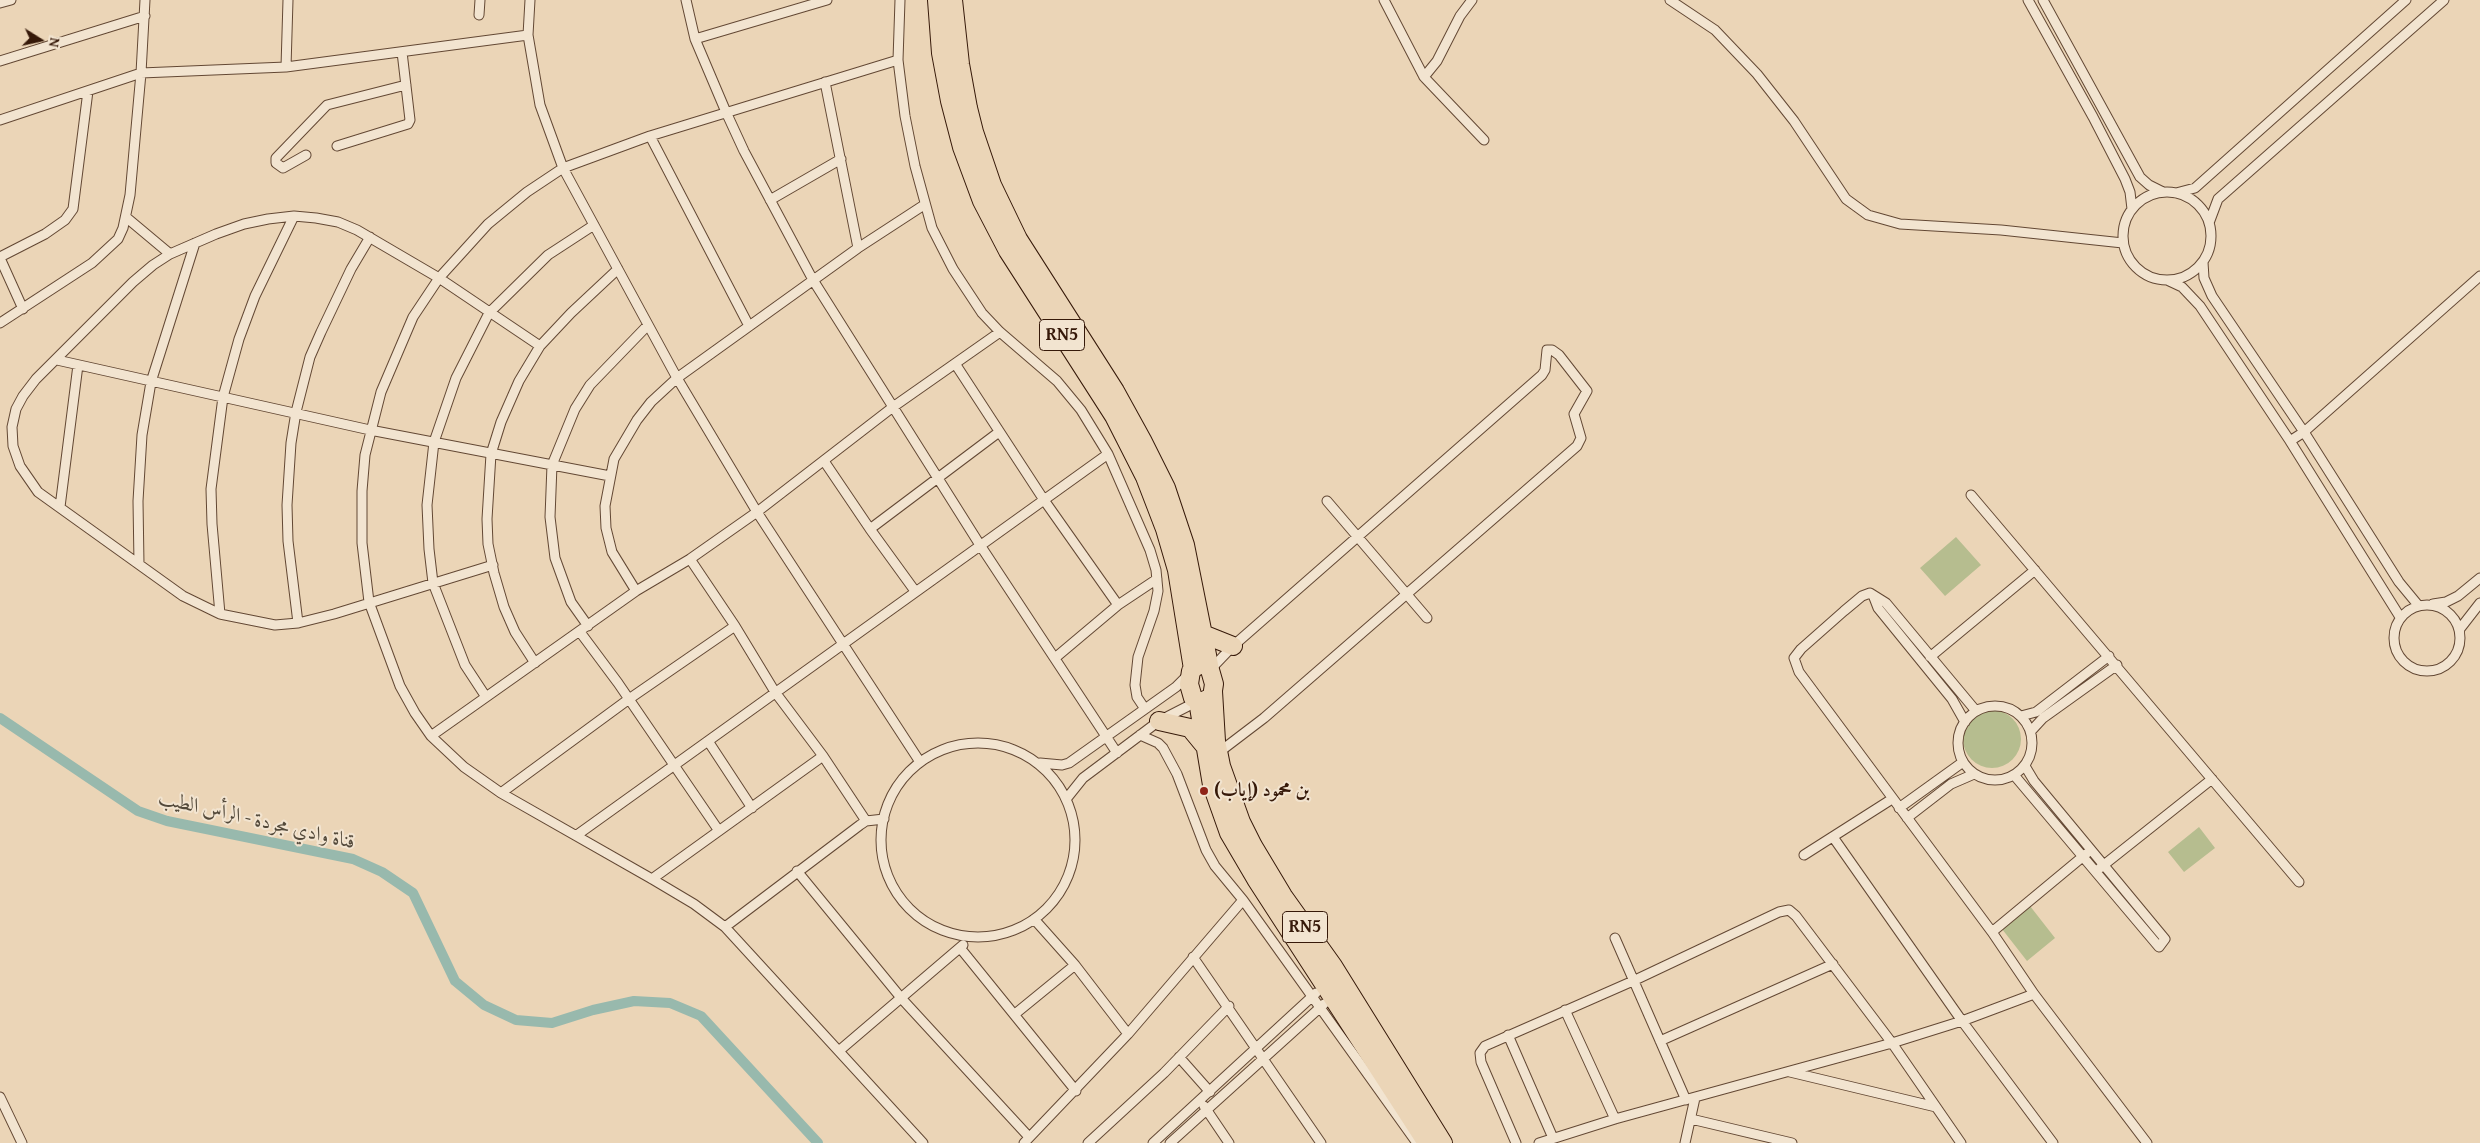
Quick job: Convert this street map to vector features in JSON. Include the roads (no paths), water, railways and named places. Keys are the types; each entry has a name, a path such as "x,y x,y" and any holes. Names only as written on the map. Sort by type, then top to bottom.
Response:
{"highway":[{"name":"RN5","path":"937,0 941,53 950,101 962,147 982,201 1008,251 1114,416 1145,477 1157,506 1177,570 1191,671 1191,695 1198,701 1211,749 1242,822 1263,864 1283,896 1333,966 1443,1143"},
{"name":"RN5","path":"953,0 960,64 968,108 976,139 992,185 1018,239 1115,392 1162,480 1185,545 1213,692 1211,749 1217,802 1229,833 1322,997 1427,1143"},
{"path":"1203,634 1233,646"},
{"path":"1191,671 1203,664 1210,670"},
{"path":"1198,701 1207,701 1213,692"},
{"path":"1159,721 1190,728 1211,749"}],"street":[{"path":"0,4 11,0"},
{"path":"0,323 106,252 118,239 127,218 141,73 145,0"},
{"path":"286,67 288,0"},
{"path":"479,15 480,0"},
{"path":"530,0 528,35 540,105 562,168 677,378 757,512 920,762"},
{"path":"686,0 695,39 726,112 744,151 813,280 980,544 1117,752"},
{"path":"695,39 827,0"},
{"path":"900,0 898,60 905,116 924,205 935,236 953,269 982,313 1000,332 1057,381 1081,410 1108,454 1150,550 1158,591 1154,611 1136,667 1135,691 1144,709"},
{"path":"1384,0 1424,77 1484,140"},
{"path":"1424,77 1437,61 1460,16 1472,0"},
{"path":"1670,0 1715,30 1757,74 1794,121 1846,199 1868,215 1900,224 2001,230 2123,242"},
{"path":"2028,0 2125,179 2130,192 2132,209"},
{"path":"2043,0 2140,177 2149,185 2164,192"},
{"path":"2176,193 2195,188 2406,0"},
{"path":"2418,605 2399,582 2304,432 2206,285 2203,262 2210,243 2209,223 2218,199 2444,0"},
{"path":"0,61 145,16"},
{"path":"0,120 141,73 286,67 528,35"},
{"path":"336,146 408,124 410,120 402,52"},
{"path":"898,60 650,136 562,168 527,192 488,224 439,278 413,317 381,392 365,455 362,491 362,543 369,602 400,686 431,736 464,768 501,793 694,904 725,927 840,1050 923,1143"},
{"path":"825,82 858,248"},
{"path":"306,155 283,168 278,167 276,163 276,158 327,106 334,102 406,85"},
{"path":"23,309 0,258 45,234 65,220 73,208 88,91"},
{"path":"650,136 749,326"},
{"path":"770,200 841,159"},
{"path":"2209,223 2198,204 2189,197 2164,192 2152,194 2132,209 2125,225 2123,242 2134,265 2143,273 2167,280 2182,287 2200,306 2290,441 2400,617"},
{"path":"636,591 620,567 608,540 605,506 610,476 618,450 637,420 651,402 677,378 858,248 924,205"},
{"path":"220,614 212,524 211,489 223,397 239,339 255,296 294,216"},
{"path":"493,565 334,614 298,623 275,625 220,614 183,596 38,492 20,466 13,446 12,427 16,410 23,396 36,379 57,360 132,282 170,254 195,243 244,224 294,216 338,222 370,237 439,278 540,346"},
{"path":"127,218 170,254"},
{"path":"486,697 466,665 433,583 429,549 428,505 434,442 456,378 489,313 548,255 594,226"},
{"path":"298,623 287,514 291,443 296,412 310,357 320,332 370,237"},
{"path":"139,564 139,482 142,436 151,382 195,243"},
{"path":"2167,280 2187,276 2203,262"},
{"path":"535,663 515,632 504,607 488,544 487,494 491,454 501,422 519,381 540,346 571,313 618,269"},
{"path":"2290,441 2304,432 2480,276"},
{"path":"588,626 571,602 555,558 550,517 552,465 575,409 590,385 648,325"},
{"path":"431,736 636,591 690,559 757,512 893,408 1000,332"},
{"path":"1210,670 1233,646 1542,376 1545,370 1547,350 1552,350 1559,354 1587,391 1574,414 1580,442 1264,718 1211,749"},
{"path":"57,360 370,430 610,476"},
{"path":"60,507 78,365"},
{"path":"956,365 1044,500 1118,605"},
{"path":"870,529 999,432"},
{"path":"577,835 842,643 1108,454"},
{"path":"824,461 915,591"},
{"path":"1971,495 2299,882"},
{"path":"1327,501 1427,618"},
{"path":"690,559 735,626 775,692 824,756 866,821"},
{"path":"1930,657 2035,570"},
{"path":"2431,604 2444,609 2452,615 2461,639 2457,654 2447,666 2434,671 2422,672 2412,668 2399,658 2394,645 2395,629 2400,617 2418,605 2446,602 2458,596 2480,578"},
{"path":"1055,658 1118,605 1157,579"},
{"path":"1873,594 1878,608 1952,699 1965,722"},
{"path":"1976,711 1886,603 1873,594 1862,596 1844,611 1801,649 1794,660 1799,672 1992,932 2034,994 2147,1143"},
{"path":"2459,630 2480,603"},
{"path":"501,793 629,699 735,626"},
{"path":"580,632 629,699 719,830"},
{"path":"2021,716 2036,712 2109,656"},
{"path":"2031,731 2043,718 2117,665"},
{"path":"1040,763 1062,786 1071,811 1074,844 1070,869 1060,892 1034,919 1021,928 999,935 968,938 938,928 919,917 902,900 885,868 882,853 884,819 887,806 902,779 920,762 947,750 975,745 998,745 1040,763 1062,765 1069,763 1176,687 1191,671"},
{"path":"1067,798 1083,778 1117,752 1159,721 1198,701"},
{"path":"1987,706 2011,709 2021,716 2031,731 2032,749 2025,766 2014,775 1994,780 1974,774 1963,762 1958,742 1965,722 1976,711 1987,706"},
{"path":"1140,735 1158,743 1166,752 1177,774 1214,866 1322,997 1417,1143"},
{"path":"708,741 752,808"},
{"path":"652,879 824,756"},
{"path":"1899,808 1963,762"},
{"path":"2014,775 2159,947 2165,939 2034,781 2025,766"},
{"path":"1907,818 1951,784 1974,774"},
{"path":"2096,870 2212,779"},
{"path":"1804,855 1892,799"},
{"path":"725,927 866,821 884,819"},
{"path":"1832,836 1962,1021 2053,1143"},
{"path":"1992,932 2091,850"},
{"path":"797,871 902,999 1026,1140 1128,1034 1243,900"},
{"path":"1516,1143 1479,1056 1485,1046 1633,982 1784,910 1789,910 1796,916 1833,964 1892,1043 1961,1143"},
{"path":"1034,919 1075,965 1128,1034"},
{"path":"840,1050 961,949 968,938"},
{"path":"1615,938 1660,1041 1690,1099 1690,1119 1685,1143"},
{"path":"961,949 1076,1090"},
{"path":"1193,957 1321,1143"},
{"path":"1660,1041 1833,964"},
{"path":"1015,1014 1075,965"},
{"path":"1539,1143 1615,1119 1892,1043 1962,1021 2034,994"},
{"path":"1153,1143 1257,1049 1322,997"},
{"path":"1170,1143 1264,1059 1322,997"},
{"path":"1088,1143 1179,1057 1228,1006"},
{"path":"1565,1010 1615,1119"},
{"path":"1508,1035 1553,1138"},
{"path":"1179,1057 1210,1092"},
{"path":"1787,1071 1936,1107"},
{"path":"0,1097 22,1143"},
{"path":"1200,1101 1229,1143"},
{"path":"1690,1119 1792,1143"}],"waterway":[{"name":"قناة وادي مجردة - الرأس الطيب","path":"0,718 138,811 167,821 353,859 382,872 413,893 455,981 484,1005 516,1020 552,1023 593,1010 634,1001 670,1003 701,1016 818,1143"}],"place":[{"name":"بن محمود (إياب)","path":"1204,791"}]}
